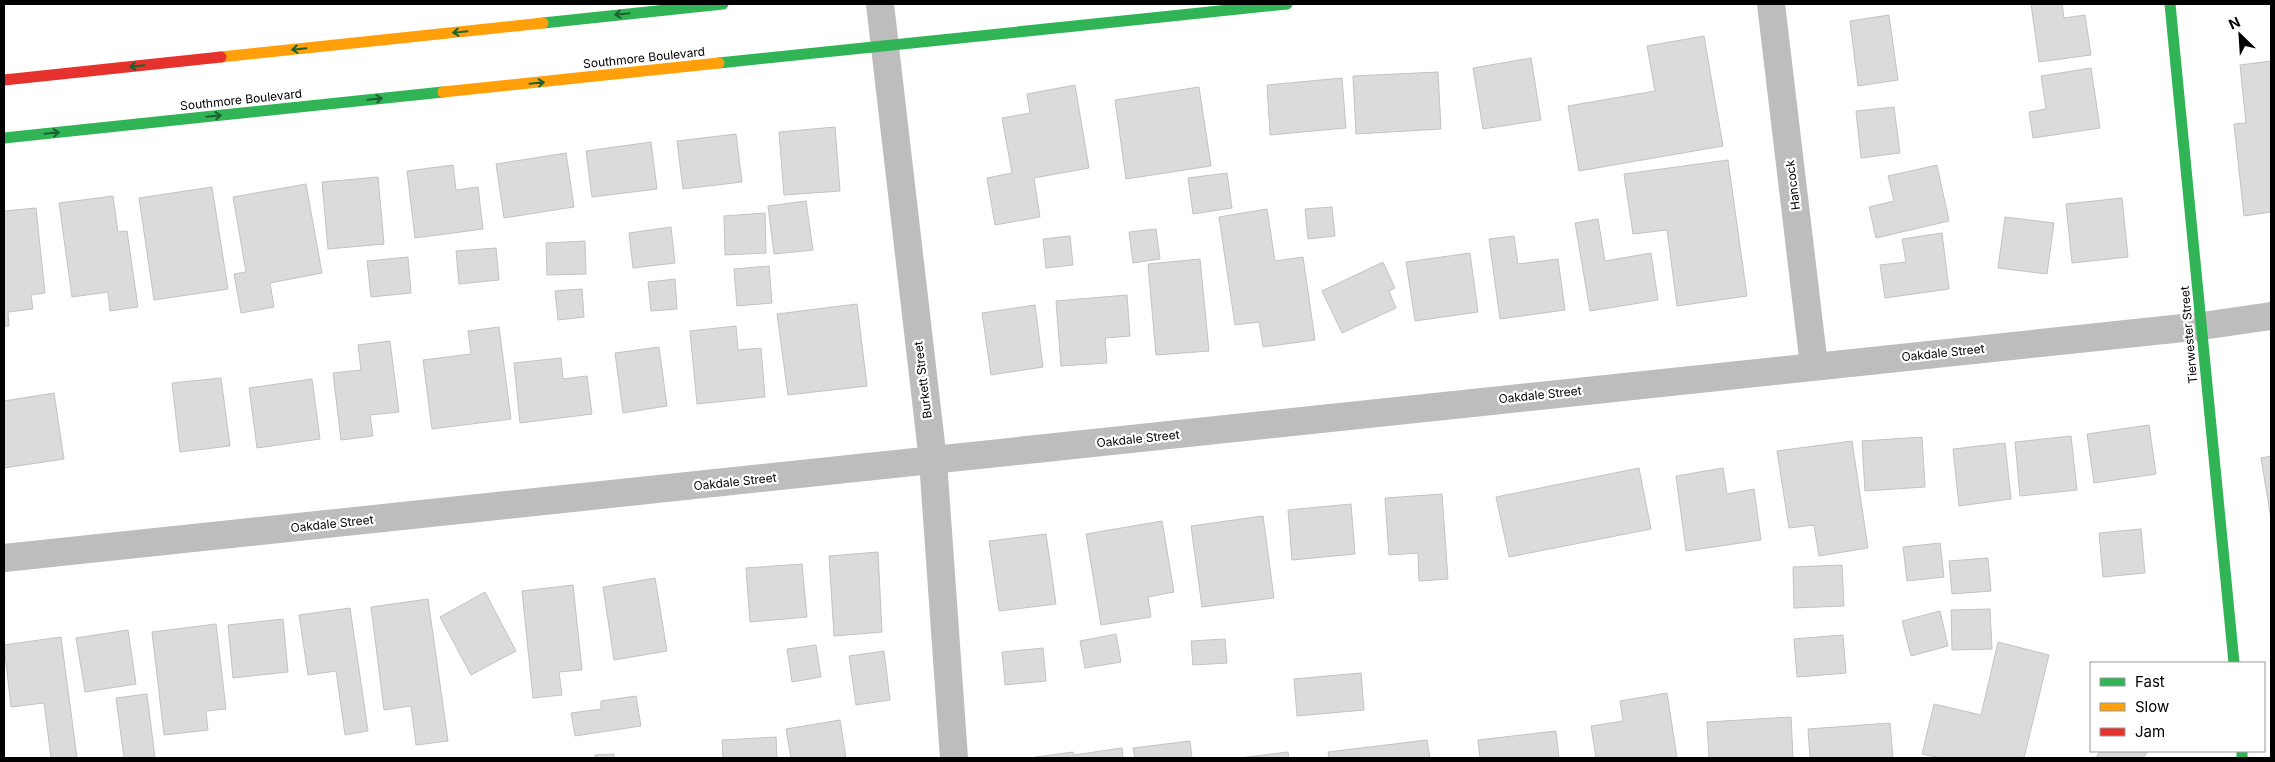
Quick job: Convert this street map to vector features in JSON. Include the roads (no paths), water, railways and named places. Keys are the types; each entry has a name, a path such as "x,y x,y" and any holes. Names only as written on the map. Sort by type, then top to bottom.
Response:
{"street":[{"path":"4,80 723,4"},
{"name":"Burkett Street","path":"880,4 883,47 933,461 954,758"},
{"name":"Southmore Boulevard","path":"4,138 1287,4"},
{"name":"Hancock","path":"1771,4 1814,366"},
{"name":"Tierwester Street","path":"2170,4 2234,662"},
{"name":"Oakdale Street","path":"4,558 2202,326 2271,316"}]}
